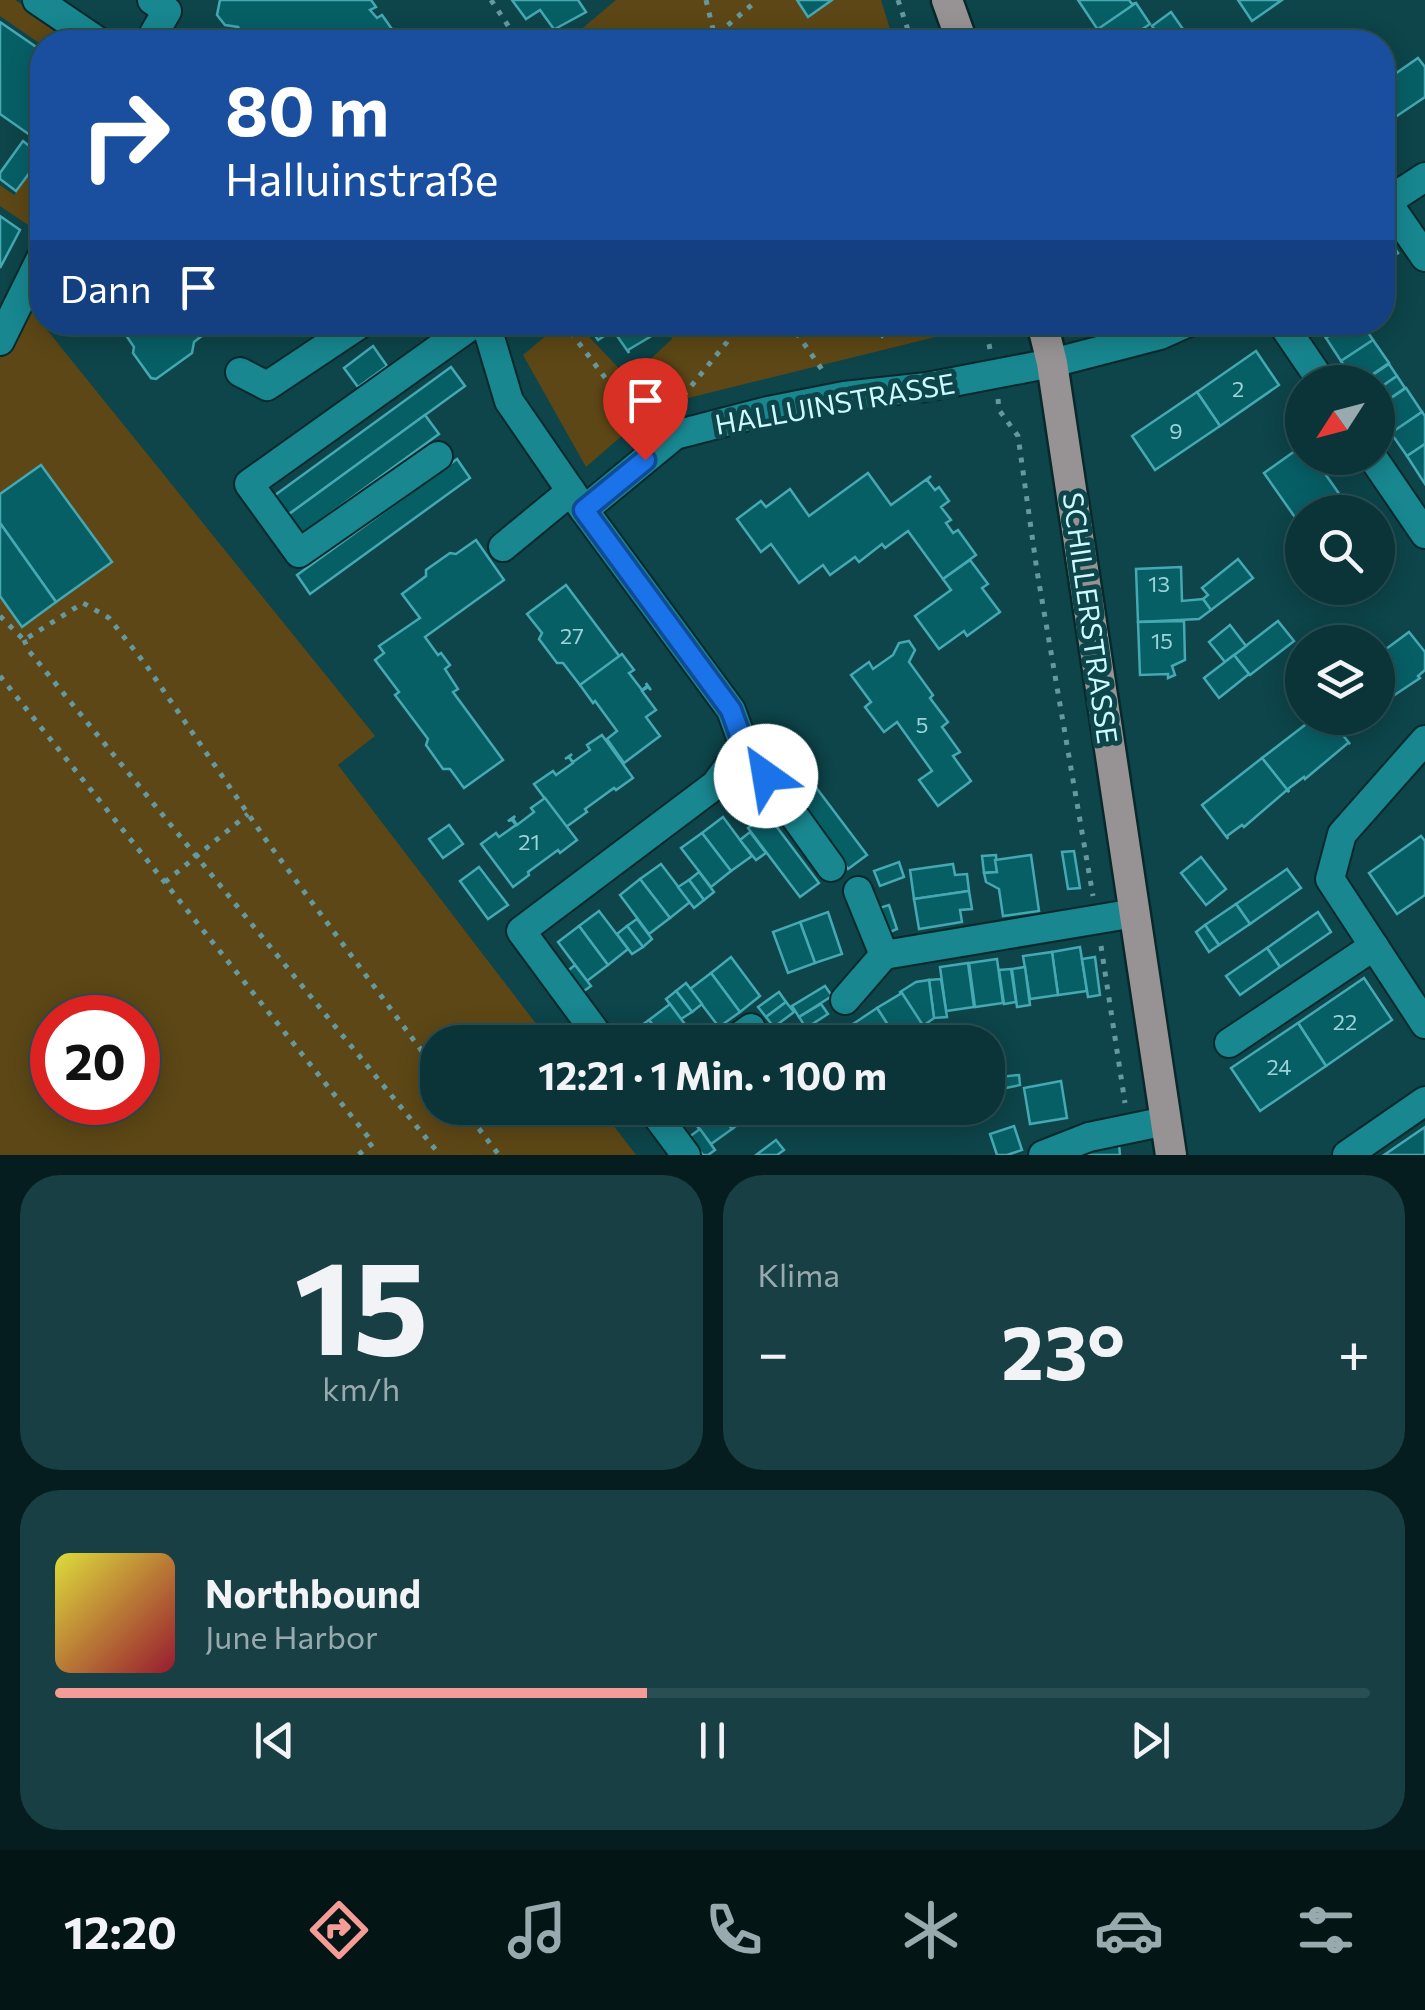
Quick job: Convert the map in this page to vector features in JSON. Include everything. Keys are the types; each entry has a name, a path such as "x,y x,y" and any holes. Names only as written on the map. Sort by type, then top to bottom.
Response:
{"main road":[{"path":"947,0 958,30"},
{"name":"SCHILLERSTRASSE","path":"1045,335 1171,1155"}],"street":[{"path":"37,0 81,30"},
{"path":"152,0 167,10 156,30"},
{"path":"1395,197 1425,176"},
{"path":"1395,217 1425,257"},
{"path":"0,341 30,280"},
{"path":"240,372 268,386 343,335"},
{"path":"438,456 299,553 249,484 458,335"},
{"path":"489,335 509,401 577,501 731,710 744,746 831,866"},
{"name":"HALLUINSTRASSE","path":"503,547 675,435 768,410 996,375 1160,335"},
{"path":"1290,335 1310,365"},
{"path":"1385,475 1425,534"},
{"path":"1425,740 1342,834 1330,880 1425,1024"},
{"path":"590,1025 521,931 715,785 744,746"},
{"path":"858,891 884,955"},
{"path":"846,1000 884,955 1135,913"},
{"path":"1229,1044 1374,946"},
{"path":"1347,1155 1425,1101"},
{"path":"1043,1155 1088,1137 1166,1121"},
{"path":"664,1125 686,1155"}],"path":[{"path":"491,0 511,30"},
{"path":"706,0 714,30"},
{"path":"898,0 908,30"},
{"path":"726,30 755,2"},
{"path":"573,335 634,416 686,410"},
{"path":"668,414 730,335"},
{"path":"799,335 844,396"},
{"path":"989,335 1000,410 1018,436 1129,1129"},
{"path":"975,346 988,340"},
{"path":"24,640 83,603 109,618 420,1049"},
{"path":"0,616 24,640 29,651 440,1155"},
{"path":"0,676 373,1143 358,1155"},
{"path":"164,882 248,814"},
{"path":"476,1125 500,1155"}],"shaded area":[{"path":"0,0 15,0 59,30 30,30 30,37 0,16"},
{"path":"616,0 881,0 890,30 580,30"},
{"path":"30,174 30,226 0,206 0,185 14,195"},
{"path":"22,299 30,309 30,335 51,335 375,736 338,765 537,1025 420,1025 420,1125 613,1125 636,1155 0,1155 0,341"},
{"path":"547,335 587,335 629,379 672,339 671,335 944,335 656,406 586,467 523,355"}],"building":[{"path":"220,0 371,0 376,7 370,10 377,18 382,15 393,30 240,30 225,25 217,15"},
{"path":"512,0 578,0 586,12 555,30 540,10 526,19"},
{"path":"797,0 832,0 808,17"},
{"path":"1078,0 1129,0 1136,3 1098,30"},
{"path":"1238,0 1282,0 1252,21"},
{"path":"1136,3 1150,24 1141,30 1097,30"},
{"path":"1171,12 1184,30 1155,30 1152,26"},
{"path":"0,22 30,43 30,135 0,114"},
{"path":"1418,58 1425,67 1425,97 1395,117 1395,74"},
{"path":"23,141 30,147 30,172 16,191 0,179 0,173"},
{"path":"0,216 20,230 0,268"},
{"path":"126,335 203,335 194,342 192,353 156,379 151,378 133,353 134,347"},
{"path":"616,335 653,335 628,350 629,353"},
{"path":"1370,335 1373,340 1341,361 1326,338"},
{"path":"1373,340 1389,363 1344,365 1341,361"},
{"path":"373,346 387,366 358,387 344,368"},
{"path":"1256,351 1279,385 1220,426 1197,392"},
{"path":"451,367 465,386 285,517 271,498"},
{"path":"1395,377 1405,388 1395,395"},
{"path":"1406,388 1422,412 1395,430 1395,395"},
{"path":"1197,392 1220,426 1155,470 1132,436"},
{"path":"1422,412 1425,416 1425,444 1407,456 1395,439 1395,430"},
{"path":"425,415 439,434 299,536 285,517"},
{"path":"1425,444 1425,484 1407,456"},
{"path":"1285,458 1285,475 1326,475 1340,495 1285,495 1285,503 1264,473"},
{"path":"457,459 470,478 310,594 297,575"},
{"path":"41,465 112,562 56,602 0,523 0,494"},
{"path":"868,473 891,505 931,476 927,480 935,490 939,487 949,501 941,507 951,520 946,523 953,533 958,530 976,555 943,579 908,531 859,562 855,557 830,575 823,565 799,583 771,544 761,552 737,519 761,501 766,507 790,489 809,516"},
{"path":"0,523 56,602 22,627 0,596"},
{"path":"476,540 504,580 425,637 450,665 445,669 458,689 453,692 503,760 464,788 450,769 443,769 426,745 428,739 375,660 384,653 379,646 420,618 402,594 426,576 426,570"},
{"path":"1238,559 1253,578 1211,610 1203,599 1208,595 1202,588"},
{"path":"970,560 988,584 982,588 1000,612 967,636 964,631 939,649 915,616 951,590 943,579"},
{"path":"1181,567 1182,601 1203,599 1211,610 1199,619 1138,622 1136,569"},
{"path":"566,585 620,657 580,685 539,639 542,633 527,614"},
{"path":"1184,621 1185,660 1172,666 1175,675 1140,675 1138,622"},
{"path":"1278,621 1285,630 1285,648 1250,675 1234,655"},
{"path":"1230,625 1246,646 1225,662 1209,642"},
{"path":"1409,632 1425,652 1425,670 1420,678 1395,695 1395,642"},
{"path":"909,641 915,650 909,662 948,722 942,727 960,752 953,756 971,781 938,806 919,780 932,771 897,722 884,732 865,707 871,702 851,675 869,662 873,669 893,655 899,643"},
{"path":"622,654 634,670 629,673 642,690 646,683 651,690 648,687 642,691 656,710 646,717 660,736 624,763 607,739 617,731 580,685"},
{"path":"1234,655 1249,674 1219,698 1204,678"},
{"path":"602,735 633,778 585,809 587,812 566,827 534,784 573,763 569,757 573,762"},
{"path":"1292,735 1343,735 1350,744 1289,792 1262,758"},
{"path":"1262,758 1289,792 1228,839 1202,805"},
{"path":"815,786 867,855 848,869 796,800"},
{"path":"545,798 577,840 528,872 513,887 481,844 516,825 508,821 515,816 517,825"},
{"path":"767,814 819,883 800,897 748,828"},
{"path":"723,817 752,856 731,871 702,833"},
{"path":"449,825 463,844 443,858 429,839"},
{"path":"750,832 766,853 756,860 740,840"},
{"path":"702,833 731,871 711,887 681,848"},
{"path":"1421,836 1425,841 1425,895 1397,914 1369,873"},
{"path":"1074,851 1080,888 1068,889 1062,852"},
{"path":"996,855 997,872 984,873 982,856"},
{"path":"1031,855 1039,911 1003,916 999,889 986,882 984,873 997,872 995,860"},
{"path":"1201,857 1226,889 1206,905 1181,873"},
{"path":"899,862 904,877 880,886 874,871"},
{"path":"661,864 690,902 670,918 640,879"},
{"path":"953,864 955,875 967,874 969,891 914,899 910,870"},
{"path":"479,867 508,905 488,919 460,881"},
{"path":"1287,869 1301,888 1250,924 1236,904"},
{"path":"699,872 714,892 704,900 689,880"},
{"path":"640,879 670,918 649,934 620,895"},
{"path":"689,880 704,900 694,908 678,887"},
{"path":"969,891 972,909 960,910 962,922 919,929 914,899"},
{"path":"1236,904 1250,924 1219,945 1205,925"},
{"path":"889,905 897,929 885,934 876,909"},
{"path":"599,911 628,949 608,965 579,926"},
{"path":"828,912 842,954 815,963 800,922"},
{"path":"1318,912 1331,932 1280,967 1267,948"},
{"path":"637,919 652,939 643,947 627,926"},
{"path":"800,922 815,963 788,973 773,932"},
{"path":"1205,925 1219,945 1209,952 1196,932"},
{"path":"579,926 608,965 587,981 558,942"},
{"path":"627,926 643,947 632,954 617,934"},
{"path":"1080,947 1087,991 1058,995 1052,952"},
{"path":"1267,948 1280,967 1240,995 1226,976"},
{"path":"1052,952 1058,995 1030,999 1023,956"},
{"path":"731,957 760,996 740,1012 711,973"},
{"path":"1095,957 1100,995 1088,997 1082,959"},
{"path":"997,959 1003,1003 975,1007 969,963"},
{"path":"968,963 974,1007 946,1011 940,967"},
{"path":"575,965 591,986 581,993 565,973"},
{"path":"1025,967 1030,1005 1017,1007 1012,969"},
{"path":"1011,969 1016,1002 1004,1004 999,970"},
{"path":"711,973 740,1012 717,1025 690,989"},
{"path":"1364,978 1392,1020 1326,1066 1298,1023"},
{"path":"941,979 947,1017 934,1018 929,980"},
{"path":"929,980 934,1018 924,1025 900,992 916,982"},
{"path":"686,983 702,1004 692,1012 676,991"},
{"path":"825,986 832,996 799,1017 792,1006"},
{"path":"676,991 692,1012 681,1019 666,999"},
{"path":"779,992 786,1002 766,1017 758,1007"},
{"path":"902,993 923,1025 888,1025 877,1008"},
{"path":"786,1002 794,1012 777,1025 766,1017"},
{"path":"670,1004 686,1025 653,1025 649,1020"},
{"path":"821,1004 828,1014 811,1025 804,1025 799,1017"},
{"path":"877,1008 888,1025 854,1025"},
{"path":"1298,1023 1326,1066 1260,1111 1231,1068"},
{"path":"1019,1075 1020,1085 1005,1088 1005,1076"},
{"path":"1061,1081 1067,1118 1030,1124 1024,1088"},
{"path":"696,1125 729,1125 732,1129 711,1144"},
{"path":"1014,1126 1022,1150 997,1155 990,1134"},
{"path":"1425,1127 1425,1155 1384,1155"},
{"path":"700,1129 715,1150 708,1155 703,1155 689,1137"},
{"path":"776,1140 784,1150 777,1155 756,1155"},
{"path":"1119,1144 1120,1155 1061,1155"}],"route":[{"path":"645,460 584,510 731,710 744,746 766,776"}]}
